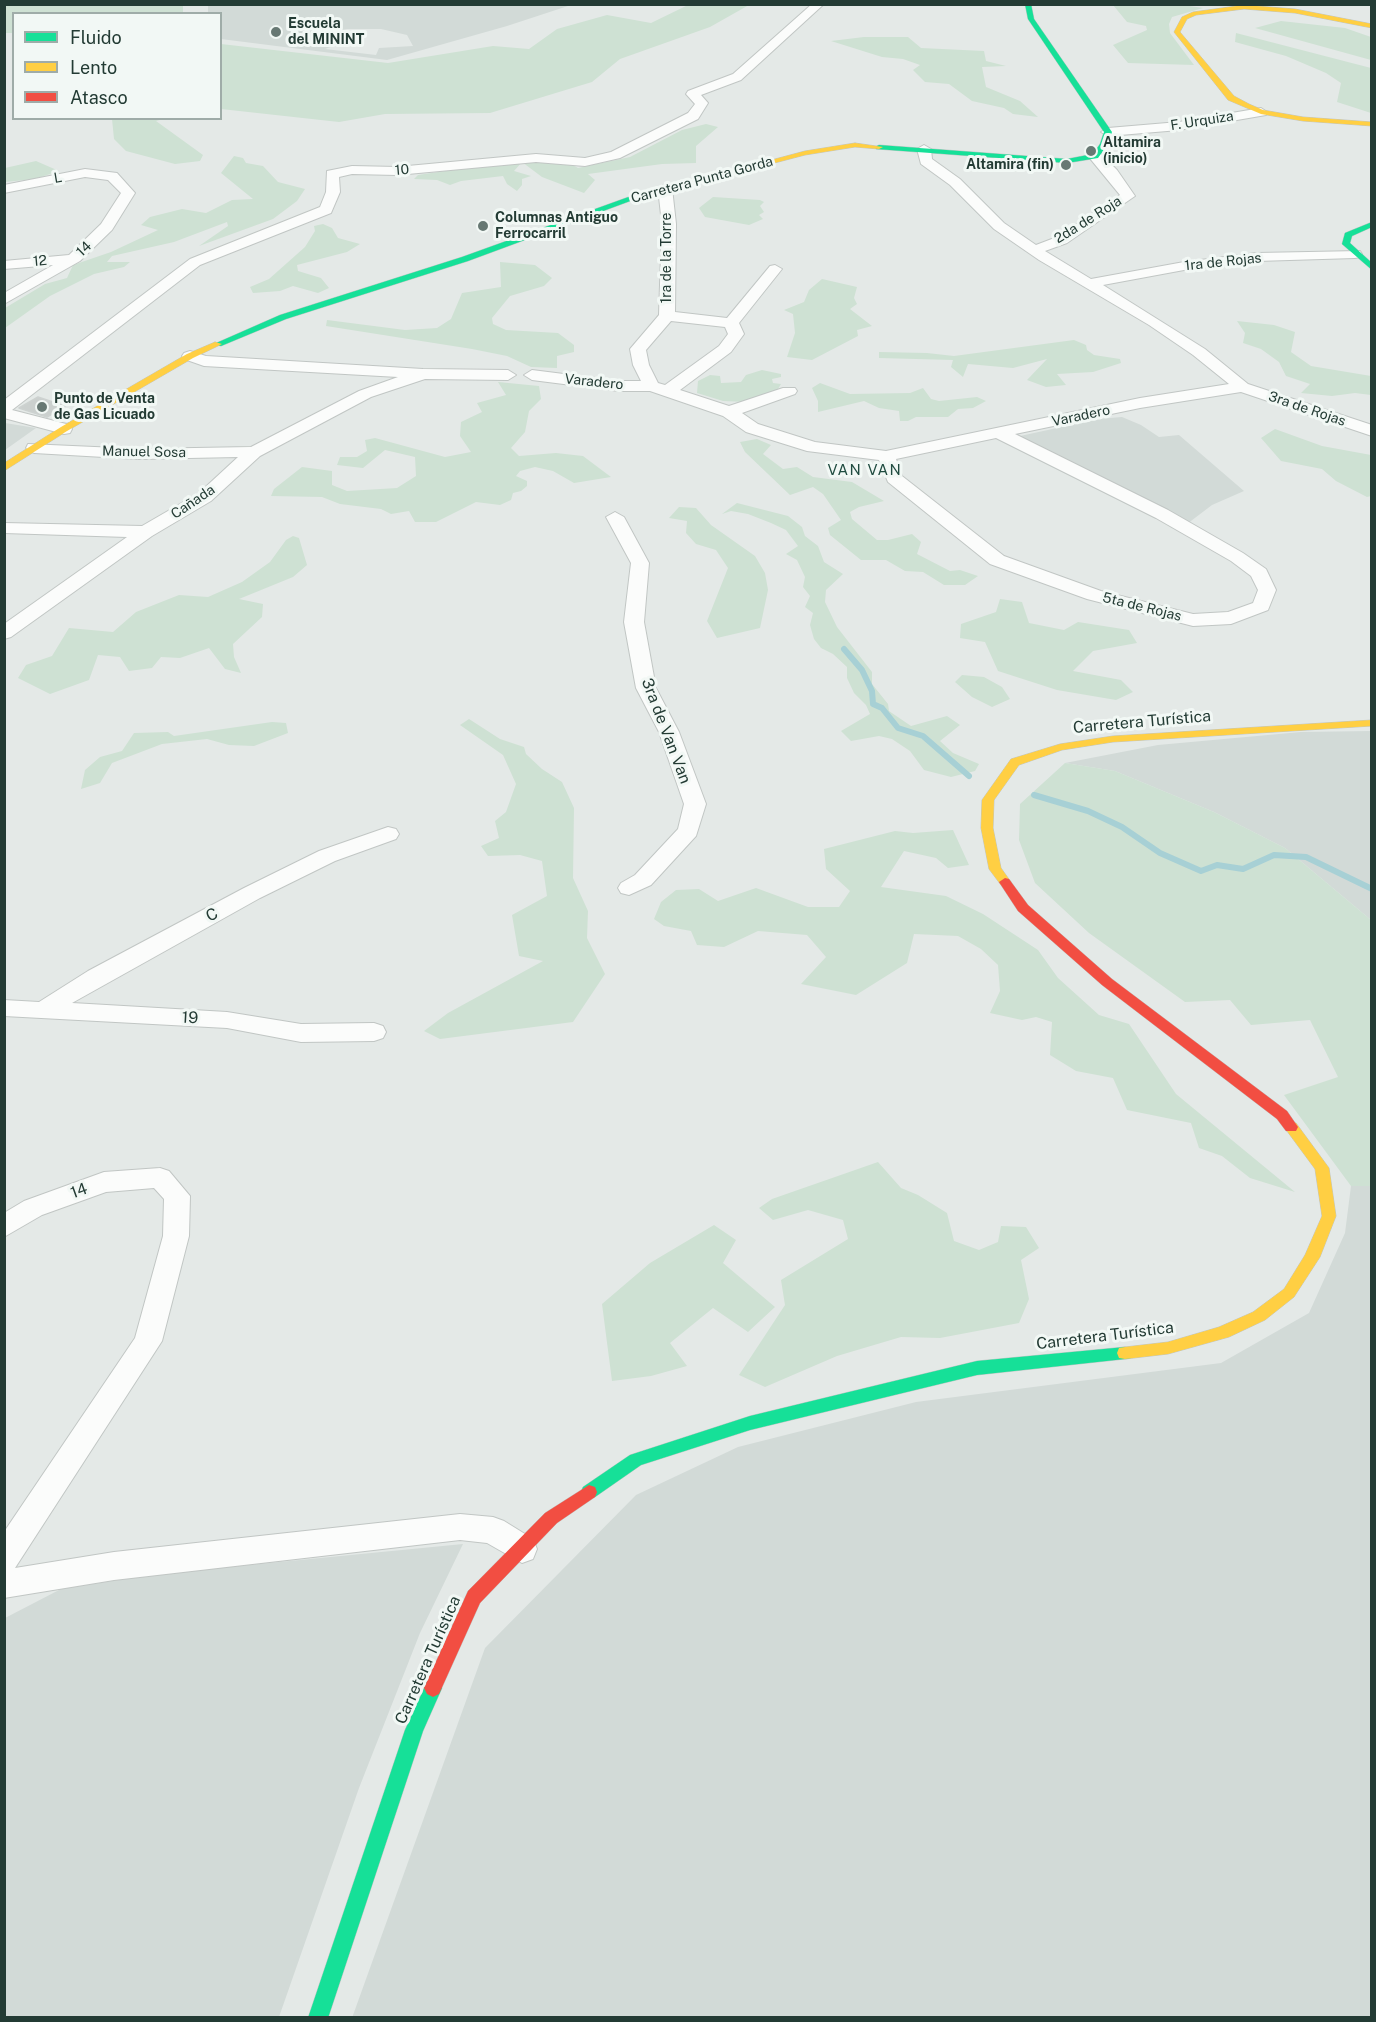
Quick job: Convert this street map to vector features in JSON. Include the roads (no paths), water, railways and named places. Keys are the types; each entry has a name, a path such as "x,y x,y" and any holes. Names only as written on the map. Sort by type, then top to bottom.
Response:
{"main road":[{"path":"1028,4 1031,19 1108,132 1104,144 1095,156"},
{"path":"1371,26 1295,11 1244,7 1208,10 1184,18 1177,32 1231,98 1261,112 1371,124"},
{"name":"Carretera Punta Gorda","path":"4,468 64,429 190,356 282,317 465,259 597,210 665,188 826,148 855,145 924,148 1067,161 1095,156"},
{"path":"1371,224 1348,234 1346,244 1371,268"},
{"name":"Carretera Turística","path":"318,2018 414,1730 474,1597 551,1518 636,1460 750,1423 977,1368 1168,1348 1223,1332 1259,1316 1289,1293 1312,1257 1329,1216 1322,1168 1282,1114 1107,982 1023,908 995,868 987,828 988,800 1015,762 1060,747 1113,739 1371,723"}],"street":[{"name":"10","path":"4,408 195,262 326,210 333,192 332,174 352,170 397,171 536,158 585,162 615,155 693,116 702,103 692,94 737,77 819,4"},
{"name":"F. Urquiza","path":"1108,132 1179,126 1261,112"},
{"path":"924,148 926,161 955,182 999,226 1199,352 1242,387"},
{"name":"2da de Roja","path":"1034,250 1062,240 1128,196 1112,172 1095,156"},
{"name":"L","path":"4,189 85,173 112,176"},
{"name":"14","path":"4,300 75,258 107,227 128,193 112,176"},
{"name":"1ra de la Torre","path":"660,389 642,365 638,349 667,316 669,224 665,188"},
{"name":"1ra de Rojas","path":"1092,283 1184,266 1257,257 1355,254"},
{"name":"12","path":"4,265 75,258"},
{"path":"731,323 775,269"},
{"path":"667,316 731,323"},
{"path":"660,389 724,349 735,334 731,323"},
{"path":"190,356 204,361 423,374 508,375"},
{"name":"Cañada","path":"4,633 146,532 205,497 254,452 365,394 423,374"},
{"name":"Varadero","path":"532,375 660,389 729,412 752,428 813,447 886,456 1001,434 1140,403 1242,387"},
{"name":"3ra de Rojas","path":"1242,387 1371,431"},
{"path":"729,412 789,391"},
{"path":"4,413 64,429"},
{"name":"5ta de Rojas","path":"886,456 894,478 997,560 1094,595 1194,620 1232,618 1262,606 1267,590 1259,573 1237,557 1162,514 1001,434"},
{"name":"Manuel Sosa","path":"34,448 139,454 254,452"},
{"name":"3ra de Van Van","path":"615,517 640,563 634,622 646,688 669,732 695,804 688,831 643,880 628,888"},
{"path":"4,528 146,532"},
{"name":"C","path":"43,1010 96,977 263,888 327,856 388,834"},
{"name":"19","path":"4,1008 227,1020 301,1033 374,1032"},
{"name":"14","path":"4,1227 33,1208 104,1182 160,1178 177,1196 177,1236 147,1341 4,1559"},
{"path":"4,1584 126,1565 460,1527 493,1530 522,1549"}],"waterway":[{"path":"844,649 862,670 872,691 873,704 882,708 898,728 923,736 969,776"},
{"path":"1034,795 1088,811 1122,827 1160,853 1201,871 1217,865 1243,869 1274,855 1306,857 1372,889"}],"place":[{"name":"Escuela del MININT","path":"276,32"},
{"name":"Altamira (inicio)","path":"1091,151"},
{"name":"Altamira (fin)","path":"1066,165"},
{"name":"Columnas Antiguo Ferrocarril","path":"483,226"},
{"name":"Punto de Venta de Gas Licuado","path":"42,407"}],"district":[{"name":"VAN VAN","path":"865,470"}]}
